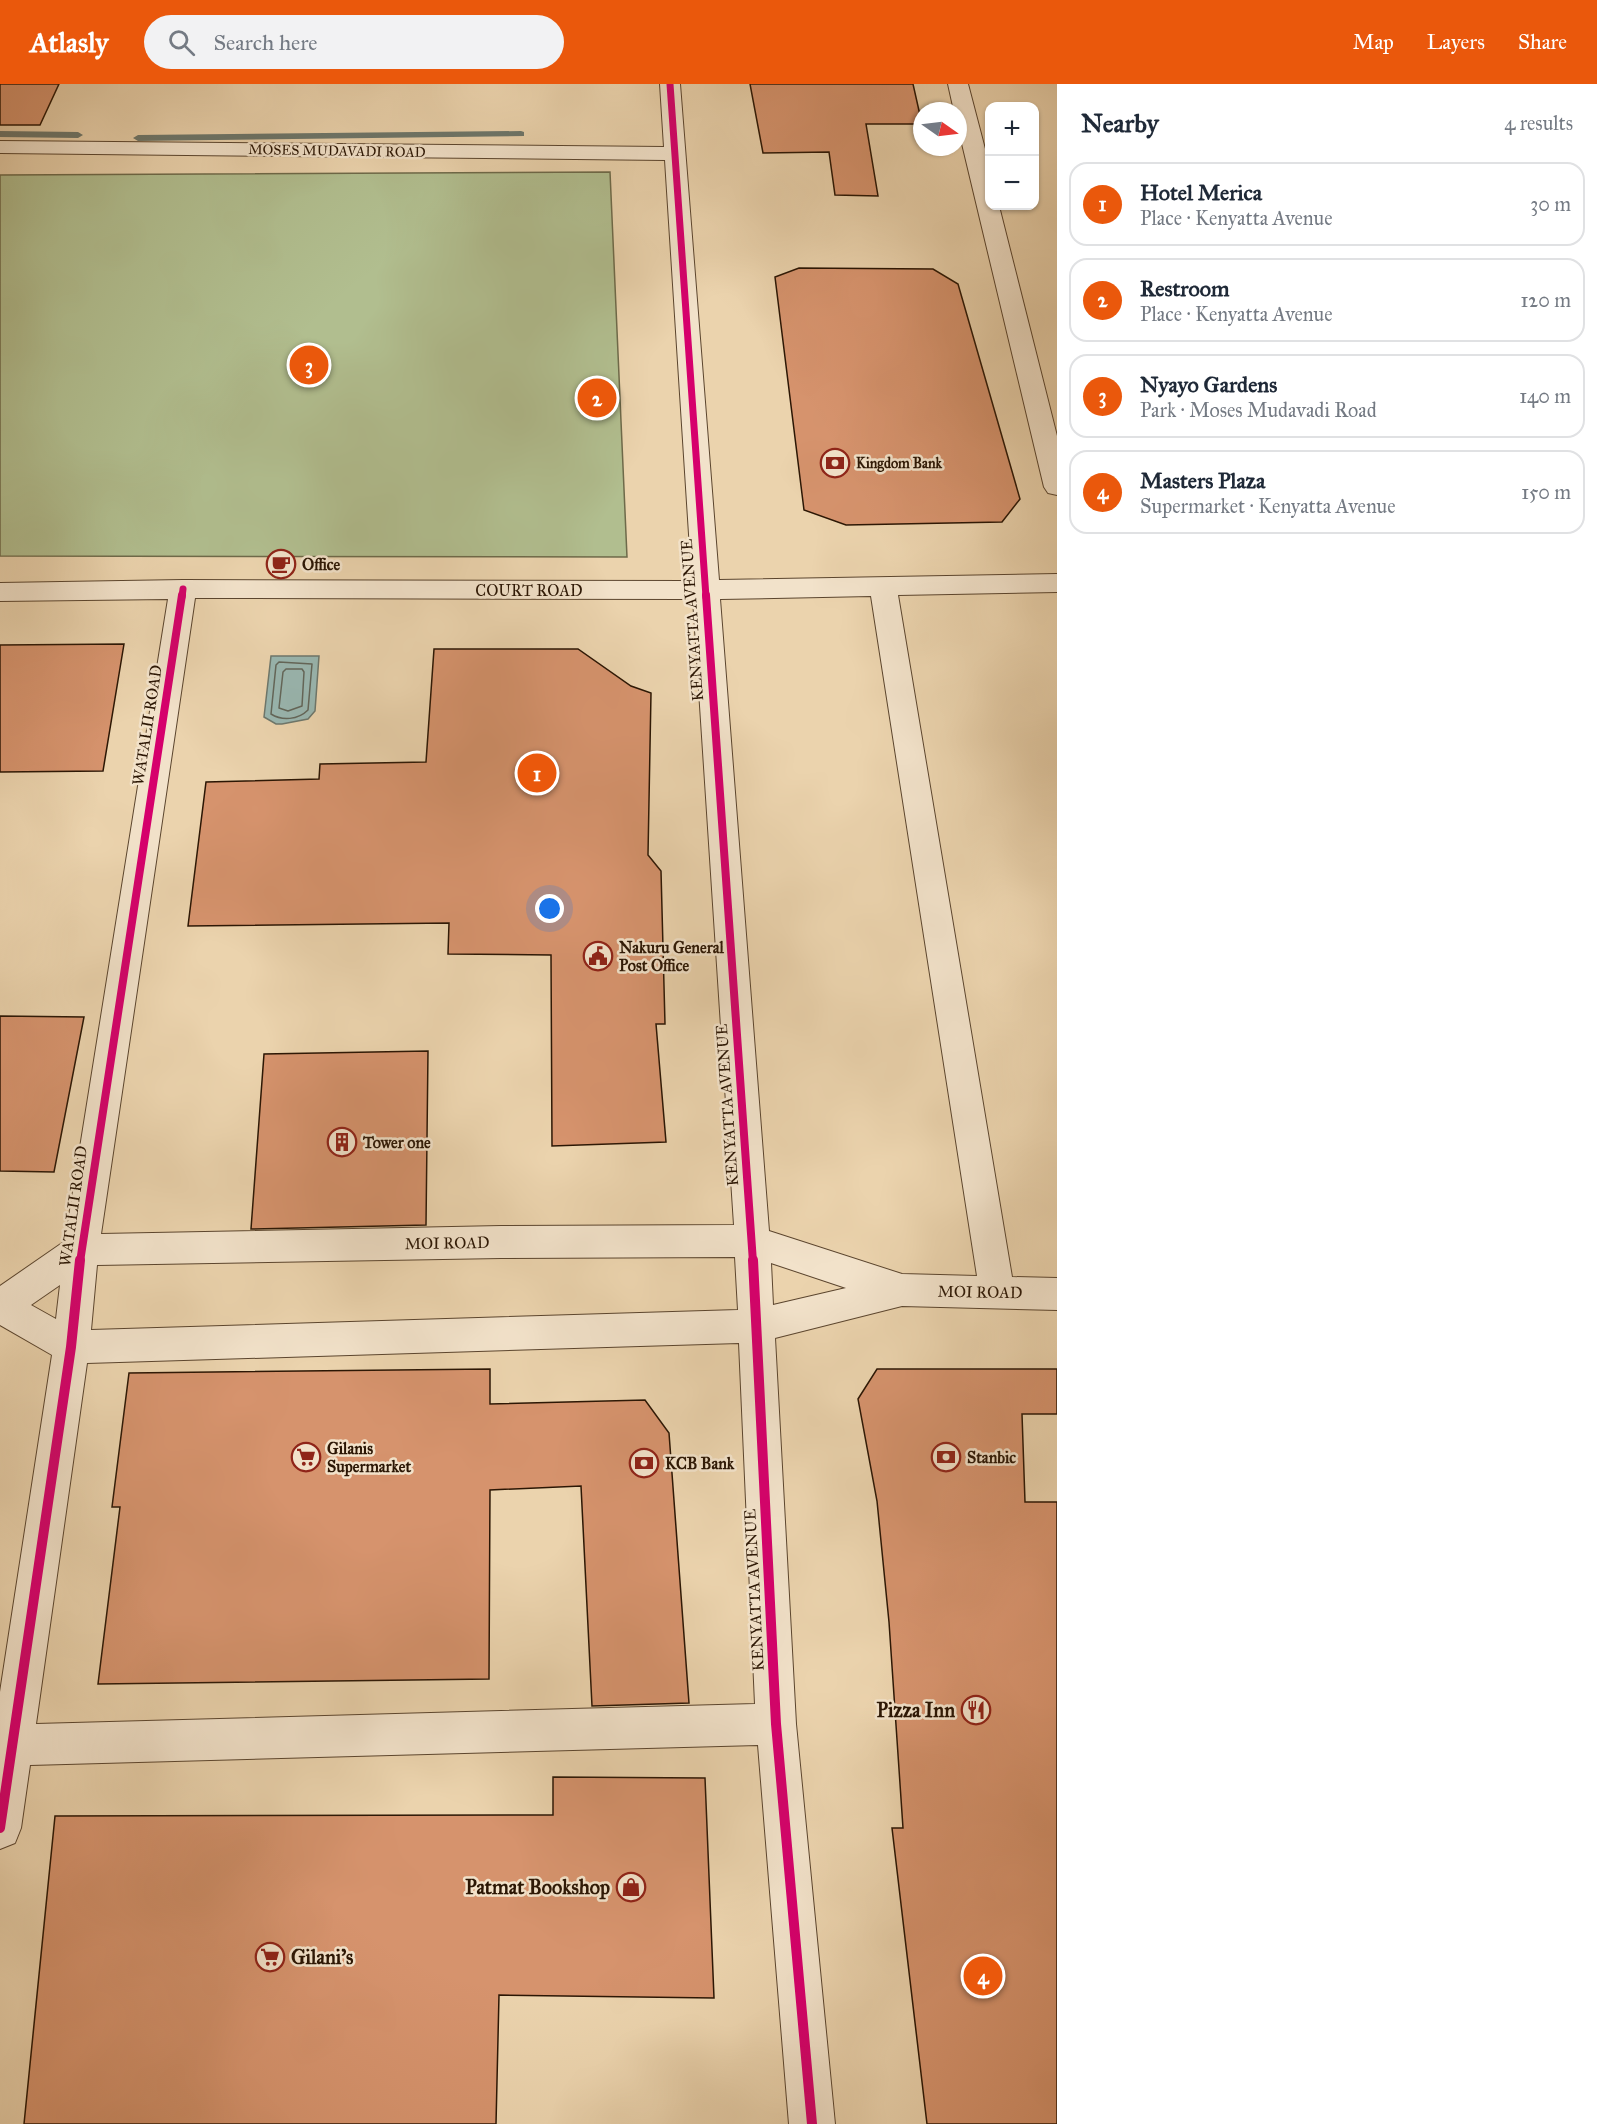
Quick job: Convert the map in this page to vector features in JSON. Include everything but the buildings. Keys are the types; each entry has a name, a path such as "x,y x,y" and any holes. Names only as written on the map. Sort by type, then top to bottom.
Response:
{"street":[{"name":"KENYATTA AVENUE","path":"670,84 704,590 752,1241 776,1724 812,2124"},
{"path":"958,84 1057,487"},
{"name":"MOSES MUDAVADI ROAD","path":"0,147 675,154"},
{"name":"COURT ROAD","path":"0,592 183,589 704,590 1057,583"},
{"path":"883,586 997,1293"},
{"name":"WATALII ROAD","path":"0,1828 7,1745 71,1347 81,1250 183,589"},
{"name":"MOI ROAD","path":"81,1250 752,1241 902,1290"},
{"path":"71,1347 0,1306 81,1250"},
{"name":"MOI ROAD","path":"71,1347 756,1326 902,1290 1057,1294"},
{"path":"7,1745 776,1724"}],"green space":[{"path":"610,172 627,557 0,556 0,175"}],"water":[{"path":"271,656 319,656 315,711 308,719 276,724 264,717"}],"waterway":[{"path":"0,134 78,135"},
{"path":"138,138 521,134"}],"cycle path":[{"path":"670,84 752,1241 776,1724 812,2124"},
{"path":"0,1828 71,1347 81,1250 183,589"}],"place":[{"name":"Nyayo Gardens","path":"309,365"},
{"name":"Restroom","path":"597,398"},
{"name":"Kingdom Bank","path":"835,463"},
{"name":"Office","path":"281,564"},
{"name":"Hotel Merica","path":"537,773"},
{"name":"Nakuru General Post Office","path":"598,956"},
{"name":"Tower one","path":"342,1142"},
{"name":"Gilanis Supermarket","path":"306,1457"},
{"name":"Stanbic","path":"946,1457"},
{"name":"KCB Bank","path":"644,1463"},
{"name":"Pizza Inn","path":"976,1710"},
{"name":"Patmat Bookshop","path":"631,1887"},
{"name":"Gilani's","path":"270,1957"},
{"name":"Masters Plaza","path":"983,1976"}]}
